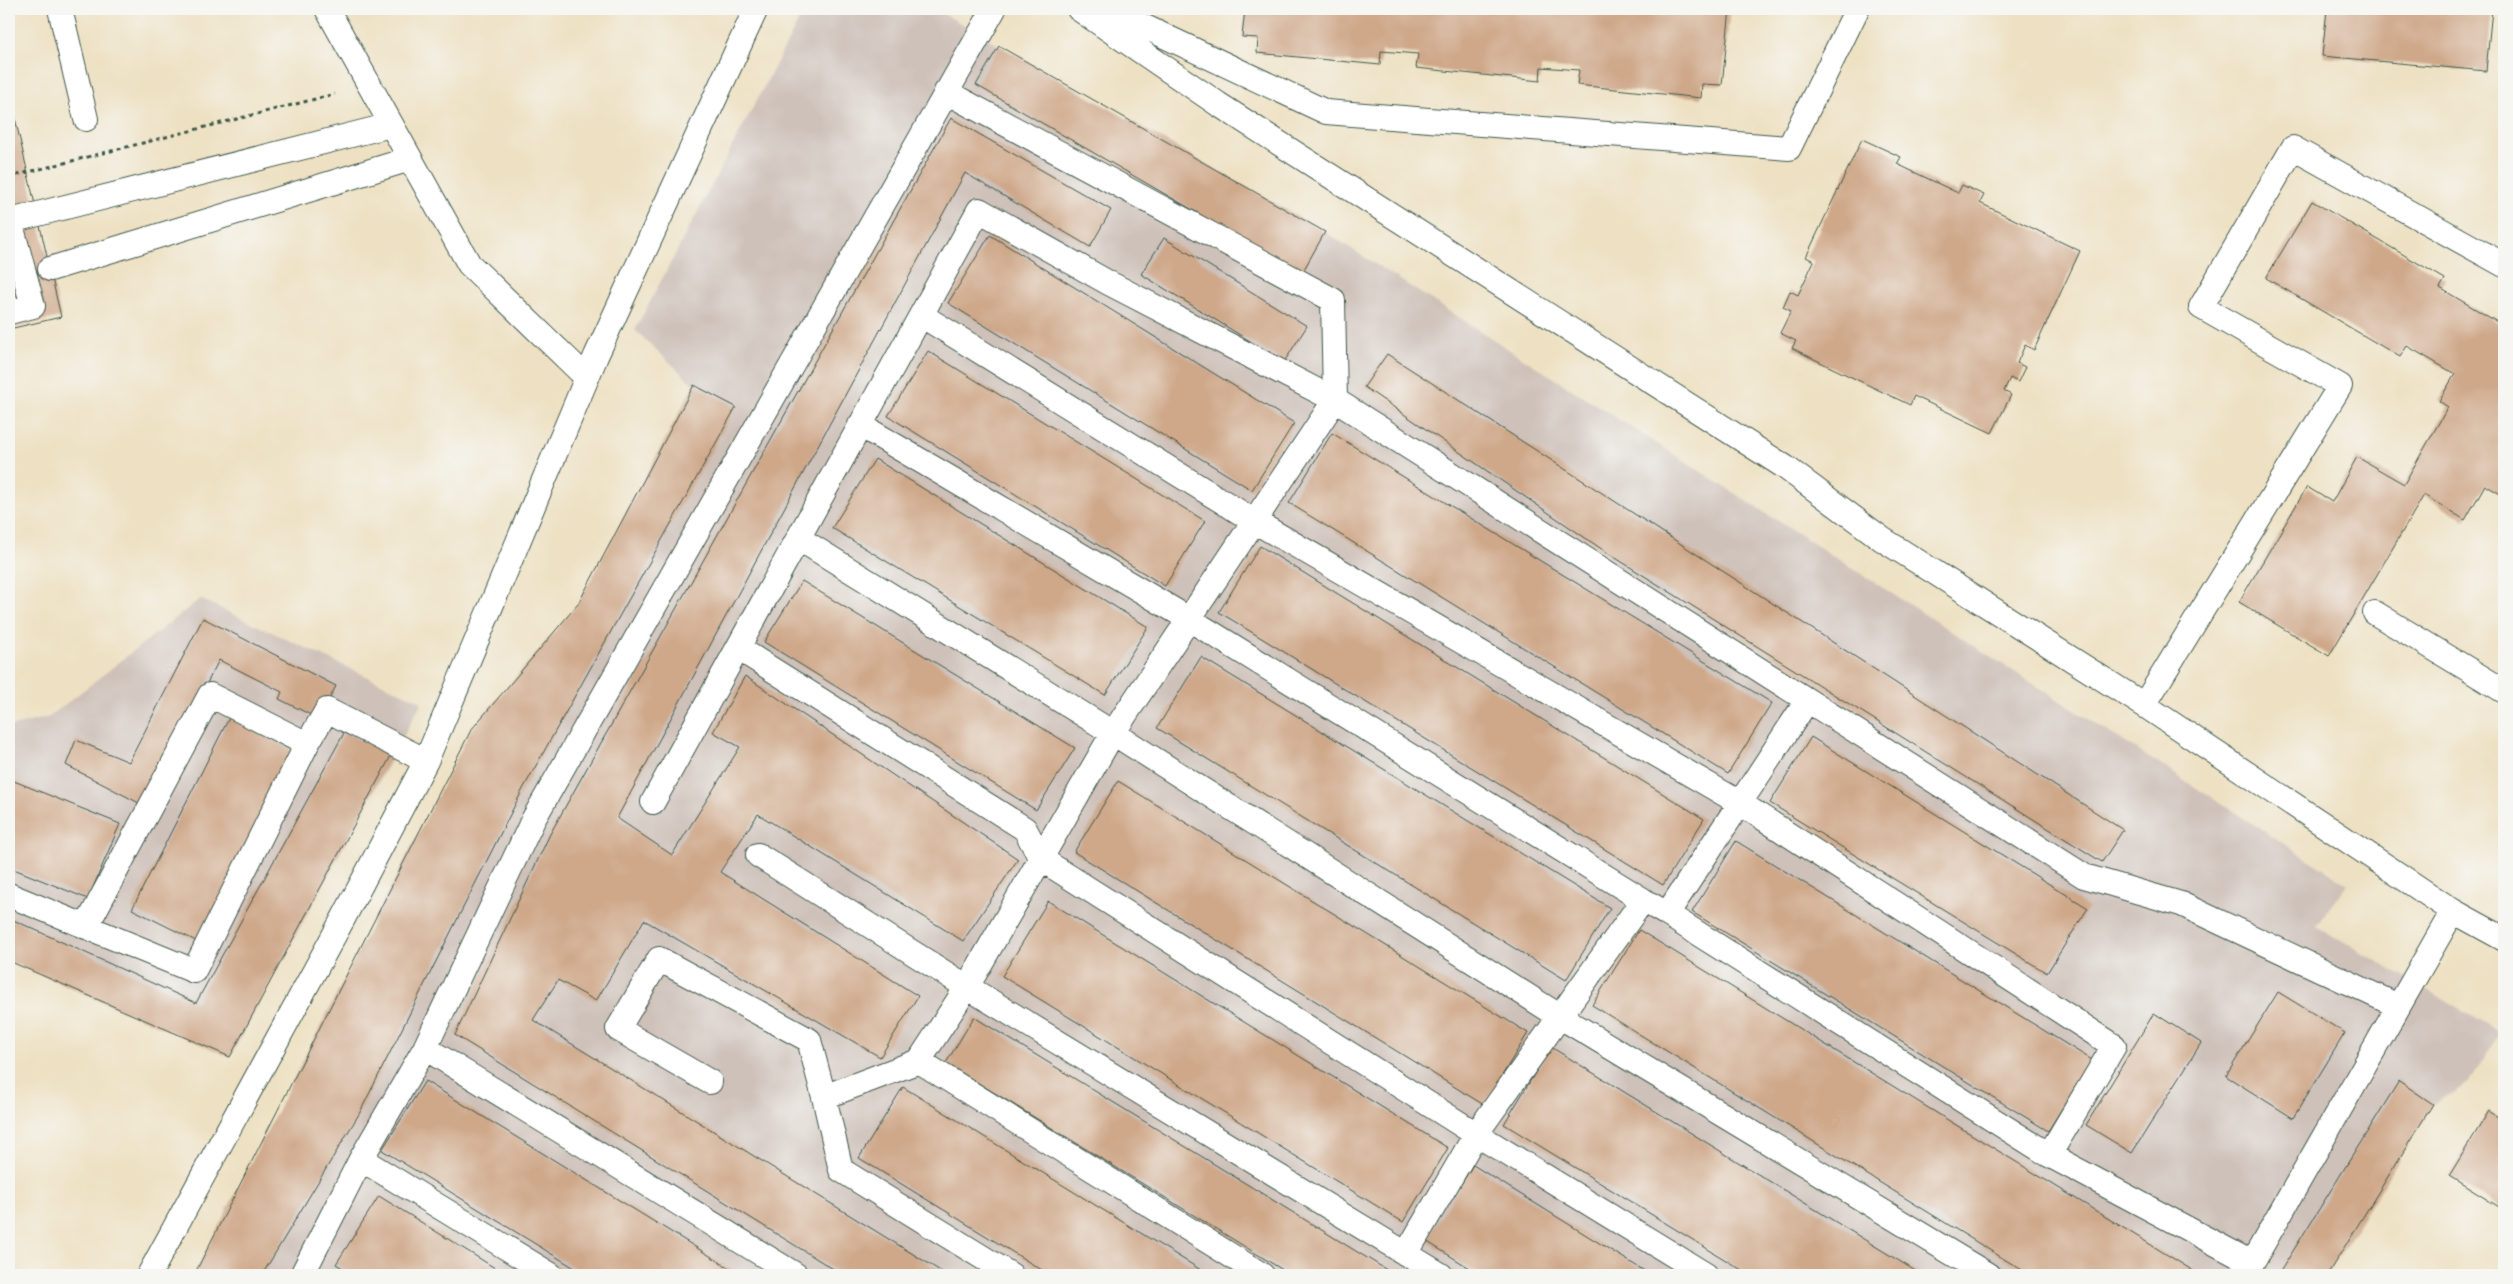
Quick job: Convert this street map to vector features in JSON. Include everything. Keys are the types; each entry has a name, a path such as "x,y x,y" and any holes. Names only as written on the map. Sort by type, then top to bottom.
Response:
{"lane":[{"path":"60,9 86,119"},
{"path":"327,9 469,264 587,378"},
{"path":"149,1275 344,917 426,761 587,378 756,9"},
{"path":"307,1273 361,1159 425,1048 533,820 994,9"},
{"path":"1079,9 1218,104 1785,467 1882,539 1954,586 2144,705 2453,911 2504,939"},
{"path":"1107,9 1326,112 1789,148 1857,9"},
{"path":"824,1097 919,1061 967,987 1113,733 1334,400 1333,300 946,92"},
{"path":"9,312 33,306 9,219 391,125"},
{"path":"2144,705 2340,386 2202,307 2293,148 2504,265"},
{"path":"50,269 410,159"},
{"path":"653,802 979,210 1107,282 1334,400 2084,876 2181,904 2398,1006"},
{"path":"921,315 1254,521 1740,803 2114,1046 2049,1155"},
{"path":"860,425 1189,619 1666,914 2049,1155 2248,1269 2453,911"},
{"path":"798,538 1113,733 1559,1016 1988,1275"},
{"path":"2375,613 2504,691"},
{"path":"738,648 1025,829 1041,859 1476,1134 1706,1275"},
{"path":"86,926 210,695 307,744"},
{"path":"1666,914 1807,700"},
{"path":"9,895 194,971 307,744 327,710 426,761"},
{"path":"758,855 967,987 1441,1275"},
{"path":"1406,1254 1476,1134 1643,900"},
{"path":"710,1082 618,1029 659,959 809,1040 841,1170 1011,1275"},
{"path":"425,1048 796,1275"},
{"path":"919,1061 1262,1275"},
{"path":"361,1159 550,1275"}],"path":[{"path":"9,177 370,85"}],"shaded area":[{"path":"805,9 936,9 1325,232 2347,884 2316,926 2500,1032 2469,1083 2433,1104 2327,1275 194,1275 471,730 578,604 694,385 635,330"},
{"path":"200,599 422,702 230,1057 9,961 9,727 49,717"}],"building":[{"path":"1245,9 1730,9 1722,85 1702,84 1701,98 1577,85 1579,70 1541,67 1540,81 1416,68 1418,54 1381,51 1380,65 1257,53 1258,38 1242,37"},
{"path":"2327,9 2492,9 2486,71 2322,56"},
{"path":"999,46 1325,232 1302,273 976,85"},
{"path":"9,92 61,317 9,329"},
{"path":"951,118 1111,210 1090,247 965,173 617,818 672,855 740,747 713,732 745,676 1018,859 963,941 758,814 720,872 918,996 880,1057 644,920 596,1001 558,980 533,1020 947,1275 843,1275 455,1035 550,834"},
{"path":"1862,139 1901,157 1897,164 1958,193 1962,185 1984,195 1980,203 2080,251 2034,350 2025,345 2017,363 2025,367 2018,382 2010,378 2004,391 2011,395 1992,433 1914,396 1910,405 1792,348 1796,341 1780,333 1791,311 1783,307 1790,291 1798,295 1814,261 1806,257"},
{"path":"2312,201 2445,279 2440,288 2504,326 2504,496 2485,485 2465,520 2424,495 2329,656 2239,602 2307,487 2332,502 2357,457 2404,484 2448,407 2439,401 2455,374 2407,346 2400,357 2266,278"},
{"path":"990,235 1294,423 1252,490 948,303"},
{"path":"1164,238 1307,326 1284,362 1141,274"},
{"path":"928,351 1205,521 1165,586 888,416"},
{"path":"1387,354 2123,830 2102,862 1606,552 1364,387"},
{"path":"694,385 736,407 523,789 359,1114 262,1275 194,1275 471,730 578,604"},
{"path":"1332,433 1772,703 1728,774 1289,503"},
{"path":"875,459 1148,627 1105,695 832,528"},
{"path":"1260,546 1704,819 1663,885 1219,612"},
{"path":"802,581 1075,748 1036,810 764,642"},
{"path":"203,618 336,686 319,719 279,699 282,692 219,660 166,762 139,803 66,765 76,740 129,762"},
{"path":"1201,657 1610,908 1566,980 1157,728"},
{"path":"229,718 299,754 202,944 132,909"},
{"path":"344,733 392,754 230,1057 9,961 9,918 196,1003"},
{"path":"1811,737 2088,908 2047,973 1770,803"},
{"path":"9,779 120,824 88,899 9,867"},
{"path":"1118,781 1528,1033 1484,1105 1074,852"},
{"path":"1736,841 2092,1060 2048,1131 1692,912"},
{"path":"1048,901 1448,1148 1403,1222 1002,976"},
{"path":"1639,930 2200,1275 2030,1275 1592,1005"},
{"path":"2278,992 2345,1033 2293,1118 2226,1076"},
{"path":"2154,1013 2201,1043 2132,1153 2086,1125"},
{"path":"974,1017 1395,1275 1291,1275 946,1063"},
{"path":"1551,1047 1922,1275 1750,1275 1504,1124"},
{"path":"425,1081 741,1275 586,1275 382,1150"},
{"path":"2399,1081 2433,1104 2327,1275 2278,1275"},
{"path":"903,1087 1209,1275 1050,1275 859,1158"},
{"path":"2489,1111 2504,1121 2504,1210 2449,1176"},
{"path":"1473,1165 1651,1275 1481,1275 1426,1241"},
{"path":"379,1196 506,1275 354,1275 336,1264"}]}
